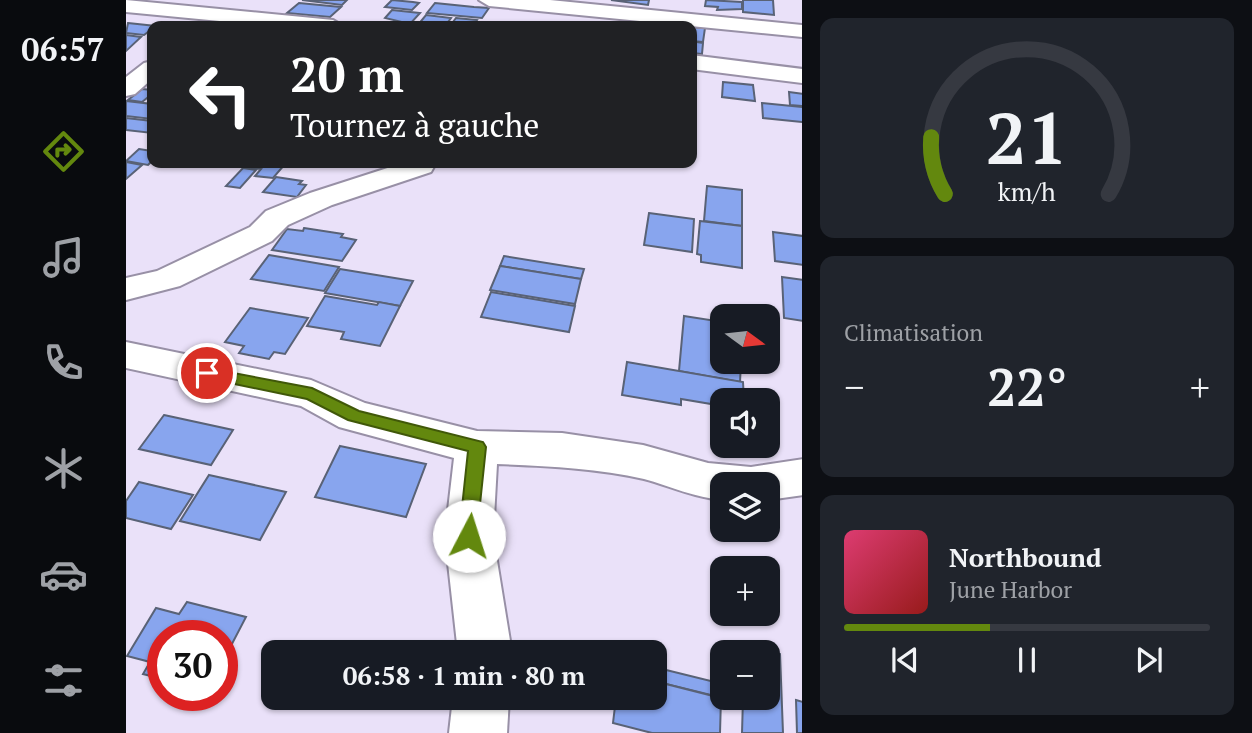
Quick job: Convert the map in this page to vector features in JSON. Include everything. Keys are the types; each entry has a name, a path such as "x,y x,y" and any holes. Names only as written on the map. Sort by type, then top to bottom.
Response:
{"street":[{"path":"126,6 214,21 247,0"},
{"path":"489,0 668,9 802,31"},
{"path":"697,63 802,76"},
{"path":"126,89 147,72"},
{"path":"126,289 168,279 261,234 277,218 409,168"},
{"path":"126,355 312,394 354,416 477,447 562,450 643,462 710,481"},
{"path":"477,447 469,536 483,640"},
{"path":"780,480 802,477"},
{"path":"478,733 480,710"}],"building":[{"path":"302,0 347,0 342,5"},
{"path":"392,0 419,3 412,10 385,7"},
{"path":"611,0 649,0 648,5"},
{"path":"706,0 742,2 742,9 717,10 718,7 705,6"},
{"path":"743,0 773,0 774,15 743,12"},
{"path":"299,3 341,7 330,17 287,13"},
{"path":"435,3 489,8 482,18 427,13"},
{"path":"392,10 420,13 413,21 385,18"},
{"path":"426,15 451,18 449,21 421,21"},
{"path":"456,18 477,20 476,21 454,21"},
{"path":"128,23 147,25 147,33 144,35 126,33"},
{"path":"697,27 705,28 703,42 697,42"},
{"path":"126,35 141,37 126,51"},
{"path":"697,42 703,43 702,54 697,54"},
{"path":"723,82 753,85 755,101 722,97"},
{"path":"142,89 147,90 147,98 142,102 128,100"},
{"path":"789,92 802,94 802,106 790,105"},
{"path":"126,101 147,103 147,118 126,116"},
{"path":"762,103 802,107 802,122 763,118"},
{"path":"126,118 147,120 147,132 126,130"},
{"path":"139,149 147,150 147,165 126,161"},
{"path":"126,162 142,165 126,179"},
{"path":"243,168 256,170 240,188 226,186"},
{"path":"251,168 282,168 273,178 255,176 261,169"},
{"path":"276,177 302,181 299,184 306,185 297,197 263,192"},
{"path":"707,186 742,190 742,226 704,221"},
{"path":"649,213 694,219 692,252 644,245"},
{"path":"700,221 742,226 742,268 701,262 701,255 697,254"},
{"path":"304,228 343,234 341,237 356,240 342,261 272,250 287,229 303,231"},
{"path":"773,232 802,236 802,265 775,261"},
{"path":"269,255 339,267 324,291 251,279"},
{"path":"504,256 584,269 581,279 500,266"},
{"path":"500,266 581,279 575,304 490,290"},
{"path":"340,269 413,281 400,306 325,293"},
{"path":"782,277 802,280 802,321 784,318"},
{"path":"491,292 575,306 569,332 481,317"},
{"path":"325,296 400,306 380,346 341,339 344,332 307,326"},
{"path":"250,308 308,318 285,354 274,352 269,359 239,353 244,346 225,342"},
{"path":"684,316 710,320 710,374 740,374 740,382 679,371"},
{"path":"627,362 743,382 743,388 710,388 710,404 681,399 681,405 622,395"},
{"path":"164,415 233,430 211,465 139,449"},
{"path":"340,446 426,464 406,517 315,497"},
{"path":"209,475 286,492 260,540 180,521"},
{"path":"139,482 193,495 171,529 126,518 126,501"},
{"path":"187,602 246,617 238,632 238,620 149,620 156,608 179,614"},
{"path":"147,623 147,661 127,656"},
{"path":"780,654 783,733 742,733 743,710 780,710"},
{"path":"667,670 710,681 710,695 667,684"},
{"path":"667,684 710,695 710,710 721,710 720,733 652,733 613,723 615,710 667,710"},
{"path":"796,700 802,702 802,733 797,733"}],"route":[{"path":"207,373 312,394 354,416 477,447 469,536"}]}
